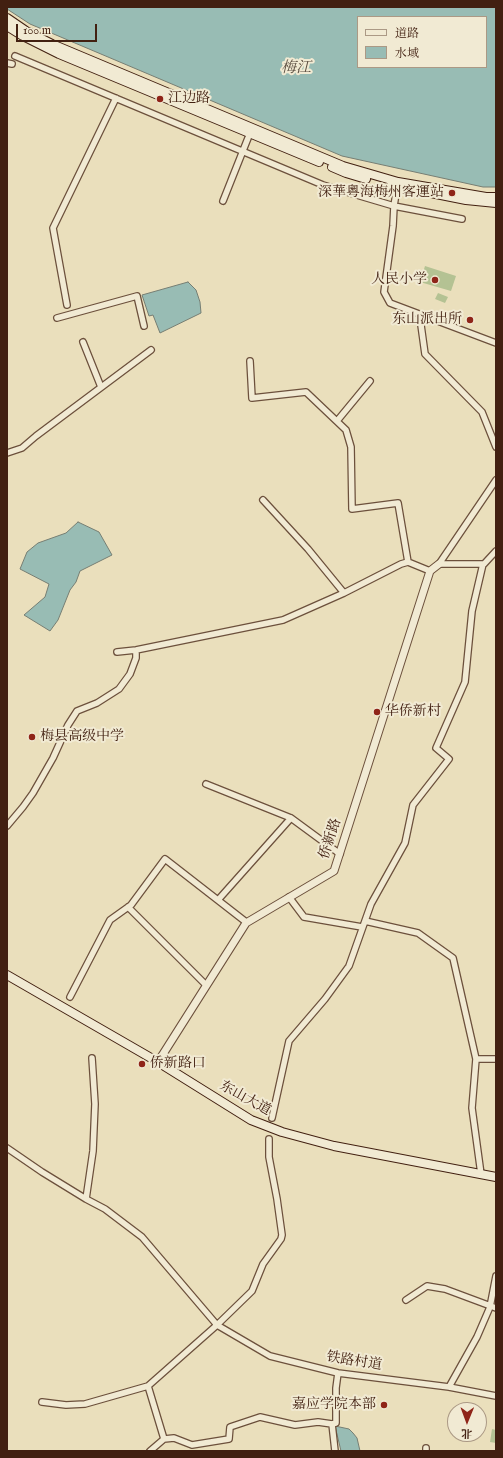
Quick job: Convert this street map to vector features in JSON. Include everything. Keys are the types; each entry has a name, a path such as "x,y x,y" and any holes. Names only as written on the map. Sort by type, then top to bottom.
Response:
{"main road":[{"path":"7,18 26,31 52,44 343,166 398,182 486,197 496,197"},
{"path":"7,26 23,36 59,54 346,173 397,187 466,200 496,203"},
{"name":"东山大道","path":"7,975 158,1062 251,1120 282,1132 334,1146 496,1177"}],"street":[{"path":"15,56 323,185 394,206 462,219"},
{"path":"67,305 53,228 116,98"},
{"path":"223,202 250,133"},
{"path":"397,187 384,292 390,303 496,343"},
{"path":"57,318 137,296 144,326"},
{"path":"420,318 425,354 482,412 496,447"},
{"path":"83,342 101,387"},
{"path":"7,453 14,452 22,448 151,350"},
{"path":"250,362 252,398 306,392 346,430 351,447 352,509 398,503 408,562"},
{"path":"337,421 370,381"},
{"path":"117,652 136,650 283,620 408,562 430,571 439,564 496,480"},
{"path":"263,500 308,549 344,593"},
{"path":"272,1118 289,1041 325,999 349,966 371,904 405,844 413,805 450,759 436,748 465,682 472,611 483,564 496,551"},
{"path":"439,564 483,564"},
{"name":"侨新路","path":"158,1062 246,922 334,871 430,571"},
{"path":"7,826 33,793 53,758 68,725 77,711 97,702 119,689 130,674 136,658 136,650"},
{"path":"206,784 291,818 340,854"},
{"path":"218,900 291,818"},
{"path":"70,996 110,920 128,907 164,859 246,922"},
{"path":"289,897 304,917 364,924 418,933 454,958 476,1059 472,1108 481,1174"},
{"path":"128,907 206,986"},
{"path":"86,1200 93,1151 95,1104 92,1058"},
{"path":"476,1059 496,1059"},
{"path":"42,1402 66,1405 85,1404 148,1386 252,1291 263,1264 281,1239 278,1205 269,1157 269,1139"},
{"name":"铁路村道","path":"7,1148 86,1200 105,1210 142,1237 217,1324 270,1356 338,1373 449,1387 496,1396"},
{"path":"449,1387 493,1307 496,1276"},
{"path":"406,1300 427,1286 445,1289 493,1307"},
{"path":"150,1451 164,1439 174,1438 192,1445 229,1439 230,1427 260,1417 295,1425 318,1422 332,1424 336,1423 336,1388 338,1373"},
{"path":"148,1386 164,1439"},
{"path":"332,1424 335,1451"}],"green space":[{"path":"425,266 456,276 451,291 420,282"},
{"path":"438,293 448,297 445,303 435,299"},
{"path":"492,1429 496,1430 496,1443 490,1442"}],"water":[{"name":"梅江","path":"7,7 496,7 496,187 483,187 342,156 30,24 7,9"},
{"path":"188,282 196,290 200,302 201,313 160,333 153,315 149,316 142,295"},
{"path":"78,522 99,532 112,555 80,571 76,582 70,590 58,620 50,631 24,615 45,597 49,584 20,569 27,552 38,543 66,533"},
{"path":"335,1426 349,1429 353,1433 357,1438 360,1451 341,1451"}],"place":[{"name":"江边路","path":"160,99"},
{"name":"深華粵海梅州客運站","path":"452,193"},
{"name":"人民小学","path":"435,280"},
{"name":"东山派出所","path":"470,320"},
{"name":"华侨新村","path":"377,712"},
{"name":"梅县高级中学","path":"32,737"},
{"name":"侨新路口","path":"142,1064"},
{"name":"嘉应学院本部","path":"384,1405"}]}
